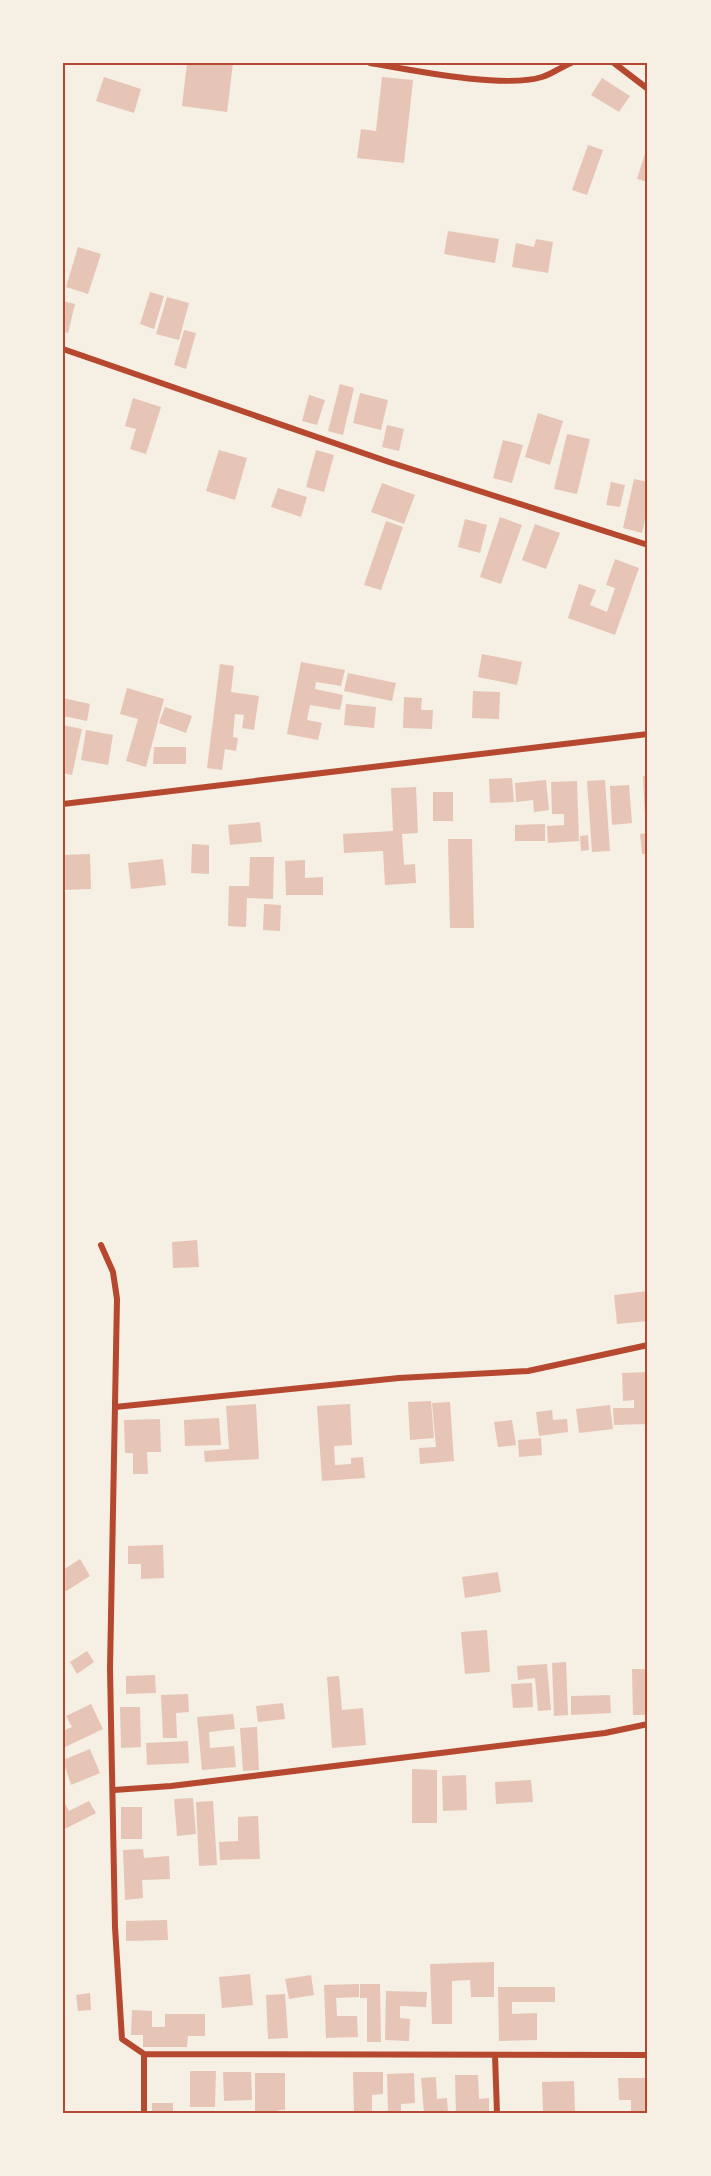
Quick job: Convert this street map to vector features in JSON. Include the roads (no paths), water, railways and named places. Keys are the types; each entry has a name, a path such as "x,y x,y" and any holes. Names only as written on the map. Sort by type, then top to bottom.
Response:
{"street":[{"path":"370,63 432,73 524,80 542,77 571,63"},
{"path":"614,63 648,89"},
{"path":"63,349 388,462 648,545"},
{"path":"63,804 648,734"},
{"path":"101,1245 113,1272 117,1299 110,1669 116,1927 122,2039 144,2054 648,2055"},
{"path":"115,1407 399,1378 528,1371 648,1346"},
{"path":"114,1790 270,1774 605,1733 648,1724"},
{"path":"144,2054 144,2113"},
{"path":"495,2055 497,2113"}]}
